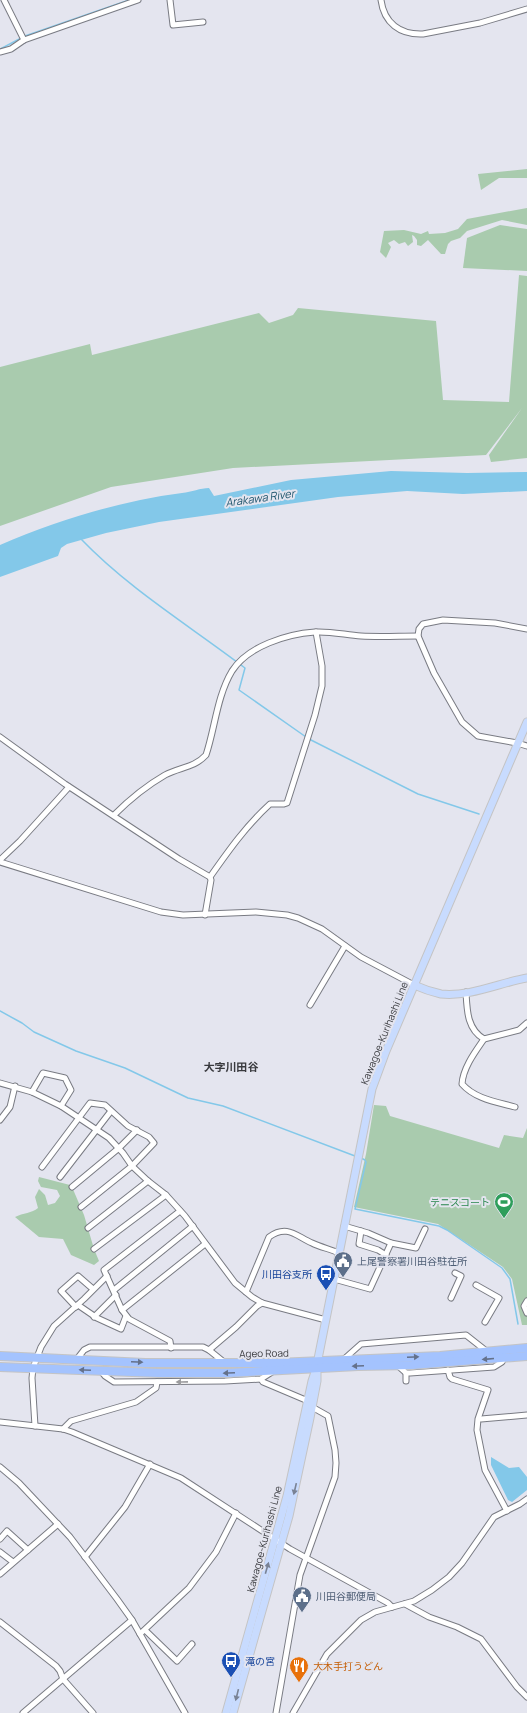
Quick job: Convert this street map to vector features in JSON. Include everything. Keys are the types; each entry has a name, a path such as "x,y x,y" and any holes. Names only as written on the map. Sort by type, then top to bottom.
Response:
{"highway":[{"name":"Ageo Road","path":"0,1367 193,1373 274,1371 343,1360 440,1356 485,1350 527,1348"},
{"name":"Ageo Road","path":"0,1356 145,1363 358,1366 397,1365 527,1356"}],"main road":[{"name":"Kawagoe-Kurihashi Line","path":"226,1713 287,1496 317,1381 317,1365 375,1078 517,742 527,722"},
{"path":"414,985 442,994 466,992 527,978"},
{"name":"Kawagoe-Kurihashi Line","path":"233,1713 282,1543 296,1484 310,1404"}],"street":[{"path":"4,0 24,40"},
{"path":"0,52 11,49 24,40 138,0"},
{"path":"170,0 173,25 203,22"},
{"path":"381,0 385,17 401,31 413,34 423,34 480,23 527,9"},
{"path":"527,629 495,623 443,620 423,624 419,629 418,636 434,673 462,722 478,736 517,742 527,746"},
{"path":"114,815 132,798 152,783 167,774 200,762 206,755 224,686 232,671 242,658 266,645 289,636 316,632 362,636 418,636"},
{"path":"206,915 211,880 210,876 240,834 270,804 284,804 287,802 315,715 322,686 322,666 316,632"},
{"path":"0,737 69,787 114,815 179,859 210,876"},
{"path":"69,787 0,861 161,912 183,915 256,912 287,915 313,924 376,966 414,985"},
{"path":"310,1005 345,946"},
{"path":"466,992 468,1018 474,1032 484,1040"},
{"path":"515,1107 485,1099 465,1088 462,1084 462,1079 467,1067 484,1040 519,1030 527,1023"},
{"path":"32,1092 43,1073 65,1078 71,1090 61,1106"},
{"path":"0,1083 32,1092 61,1106 109,1138 119,1148 132,1166 166,1195 193,1226 205,1244 236,1283 246,1292 262,1303 326,1320"},
{"path":"0,1120 10,1107 15,1086"},
{"path":"42,1167 90,1103 105,1105 128,1126 149,1137 154,1143 132,1166 81,1207"},
{"path":"60,1178 111,1111"},
{"path":"72,1187 119,1148 137,1130"},
{"path":"88,1228 148,1181"},
{"path":"94,1249 166,1195"},
{"path":"171,1348 170,1341 126,1316 104,1270 180,1211"},
{"path":"94,1317 115,1293 193,1226"},
{"path":"344,1226 391,1243 416,1248 424,1229"},
{"path":"361,1231 359,1244 378,1250 386,1255"},
{"path":"246,1292 269,1237 274,1234 294,1232 312,1243 339,1252"},
{"path":"334,1279 370,1289 391,1243"},
{"path":"122,1310 205,1244"},
{"path":"451,1298 461,1276 455,1273"},
{"path":"93,1289 78,1276 62,1291 77,1306 94,1317 121,1329 126,1316"},
{"path":"35,1426 32,1378 37,1357 54,1326 77,1306 107,1276"},
{"path":"476,1285 499,1298 485,1322"},
{"path":"527,1301 524,1306 527,1313"},
{"path":"209,1350 262,1303"},
{"path":"343,1360 361,1344 466,1335 485,1350"},
{"path":"77,1359 84,1350 90,1347 203,1347 226,1363"},
{"path":"397,1365 406,1373 494,1367 502,1362 504,1358"},
{"path":"448,1370 452,1379 488,1390 478,1420 477,1430 485,1470 507,1511"},
{"path":"101,1371 105,1376 114,1382 157,1382 261,1379 274,1371"},
{"path":"406,1373 406,1380"},
{"path":"261,1379 263,1382 310,1404 328,1416 336,1463 332,1489 305,1558 293,1609 276,1713"},
{"path":"63,1429 71,1421 136,1402 156,1388 157,1382"},
{"path":"481,1419 527,1415"},
{"path":"0,1422 63,1429 181,1478 305,1558 388,1603 392,1607"},
{"path":"85,1557 126,1507 150,1464"},
{"path":"0,1467 19,1483 58,1524 85,1557 132,1620 185,1713"},
{"path":"293,1713 321,1663 332,1648 367,1616 405,1604 428,1593 449,1577 462,1563 488,1524 494,1518 527,1498"},
{"path":"140,1634 189,1588 216,1552 236,1513"},
{"path":"0,1574 58,1524"},
{"path":"0,1539 7,1531 28,1550"},
{"path":"0,1552 13,1562"},
{"path":"405,1604 429,1617 457,1627 481,1639 517,1687 527,1697"},
{"path":"24,1713 132,1620"},
{"path":"0,1622 50,1661 60,1671 63,1680 93,1713"},
{"path":"146,1630 177,1661 192,1644"}],"green space":[{"path":"527,169 527,178 499,178 481,190 478,174"},
{"path":"527,208 527,225 502,220 467,231 460,238 451,241 448,244 445,254 441,254 428,240 421,246 417,245 417,240 412,235 413,242 408,246 405,242 399,244 394,240 388,243 391,247 386,258 380,252 384,231 404,230 421,234 428,231 429,234 445,233 458,229 467,219"},
{"path":"500,225 527,229 527,271 463,268 467,238"},
{"path":"519,275 527,276 527,458 491,462 489,455 522,408 486,455 233,468 111,487 0,526 0,367 90,344 92,355 259,313 269,323 293,315 298,308 436,321 443,400 509,402"},
{"path":"374,1105 386,1106 390,1116 499,1148 504,1135 523,1138 527,1128 527,1325 522,1325 512,1279 503,1267 438,1224 354,1207 366,1154"},
{"path":"39,1177 70,1185 72,1187 84,1215 99,1261 94,1265 71,1255 63,1239 39,1237 15,1217 38,1208 35,1197 39,1189 45,1195 48,1205 55,1203 60,1196 57,1190 41,1187 38,1181"}],"water":[{"name":"Arakawa River","path":"391,471 467,473 527,472 527,491 463,494 407,491 338,497 159,522 106,533 67,544 61,548 58,556 0,577 0,545 44,527 112,506 206,488 209,488 214,496 291,480"},
{"path":"491,1457 509,1468 519,1467 527,1477 527,1490 512,1502 508,1500 491,1465"}],"waterway":[{"path":"0,49 25,36 129,0"},
{"path":"81,539 139,591 245,668 239,690 306,737"},
{"path":"309,739 418,794 479,814"},
{"path":"0,1011 22,1023 34,1032 76,1051 125,1068 188,1098 223,1106 355,1156"},
{"path":"361,1158 366,1162 355,1209 439,1226 502,1268 510,1279 518,1324"}],"place":[{"name":"テニスコート","path":"504,1219"},
{"name":"上尾警察署川田谷駐在所","path":"343,1278"},
{"name":"川田谷支所","path":"326,1291"},
{"name":"川田谷郵便局","path":"302,1613"},
{"name":"滝の宮","path":"231,1678"},
{"name":"大木手打うどん","path":"299,1683"}],"district":[{"name":"大字川田谷","path":"231,1067"}]}
